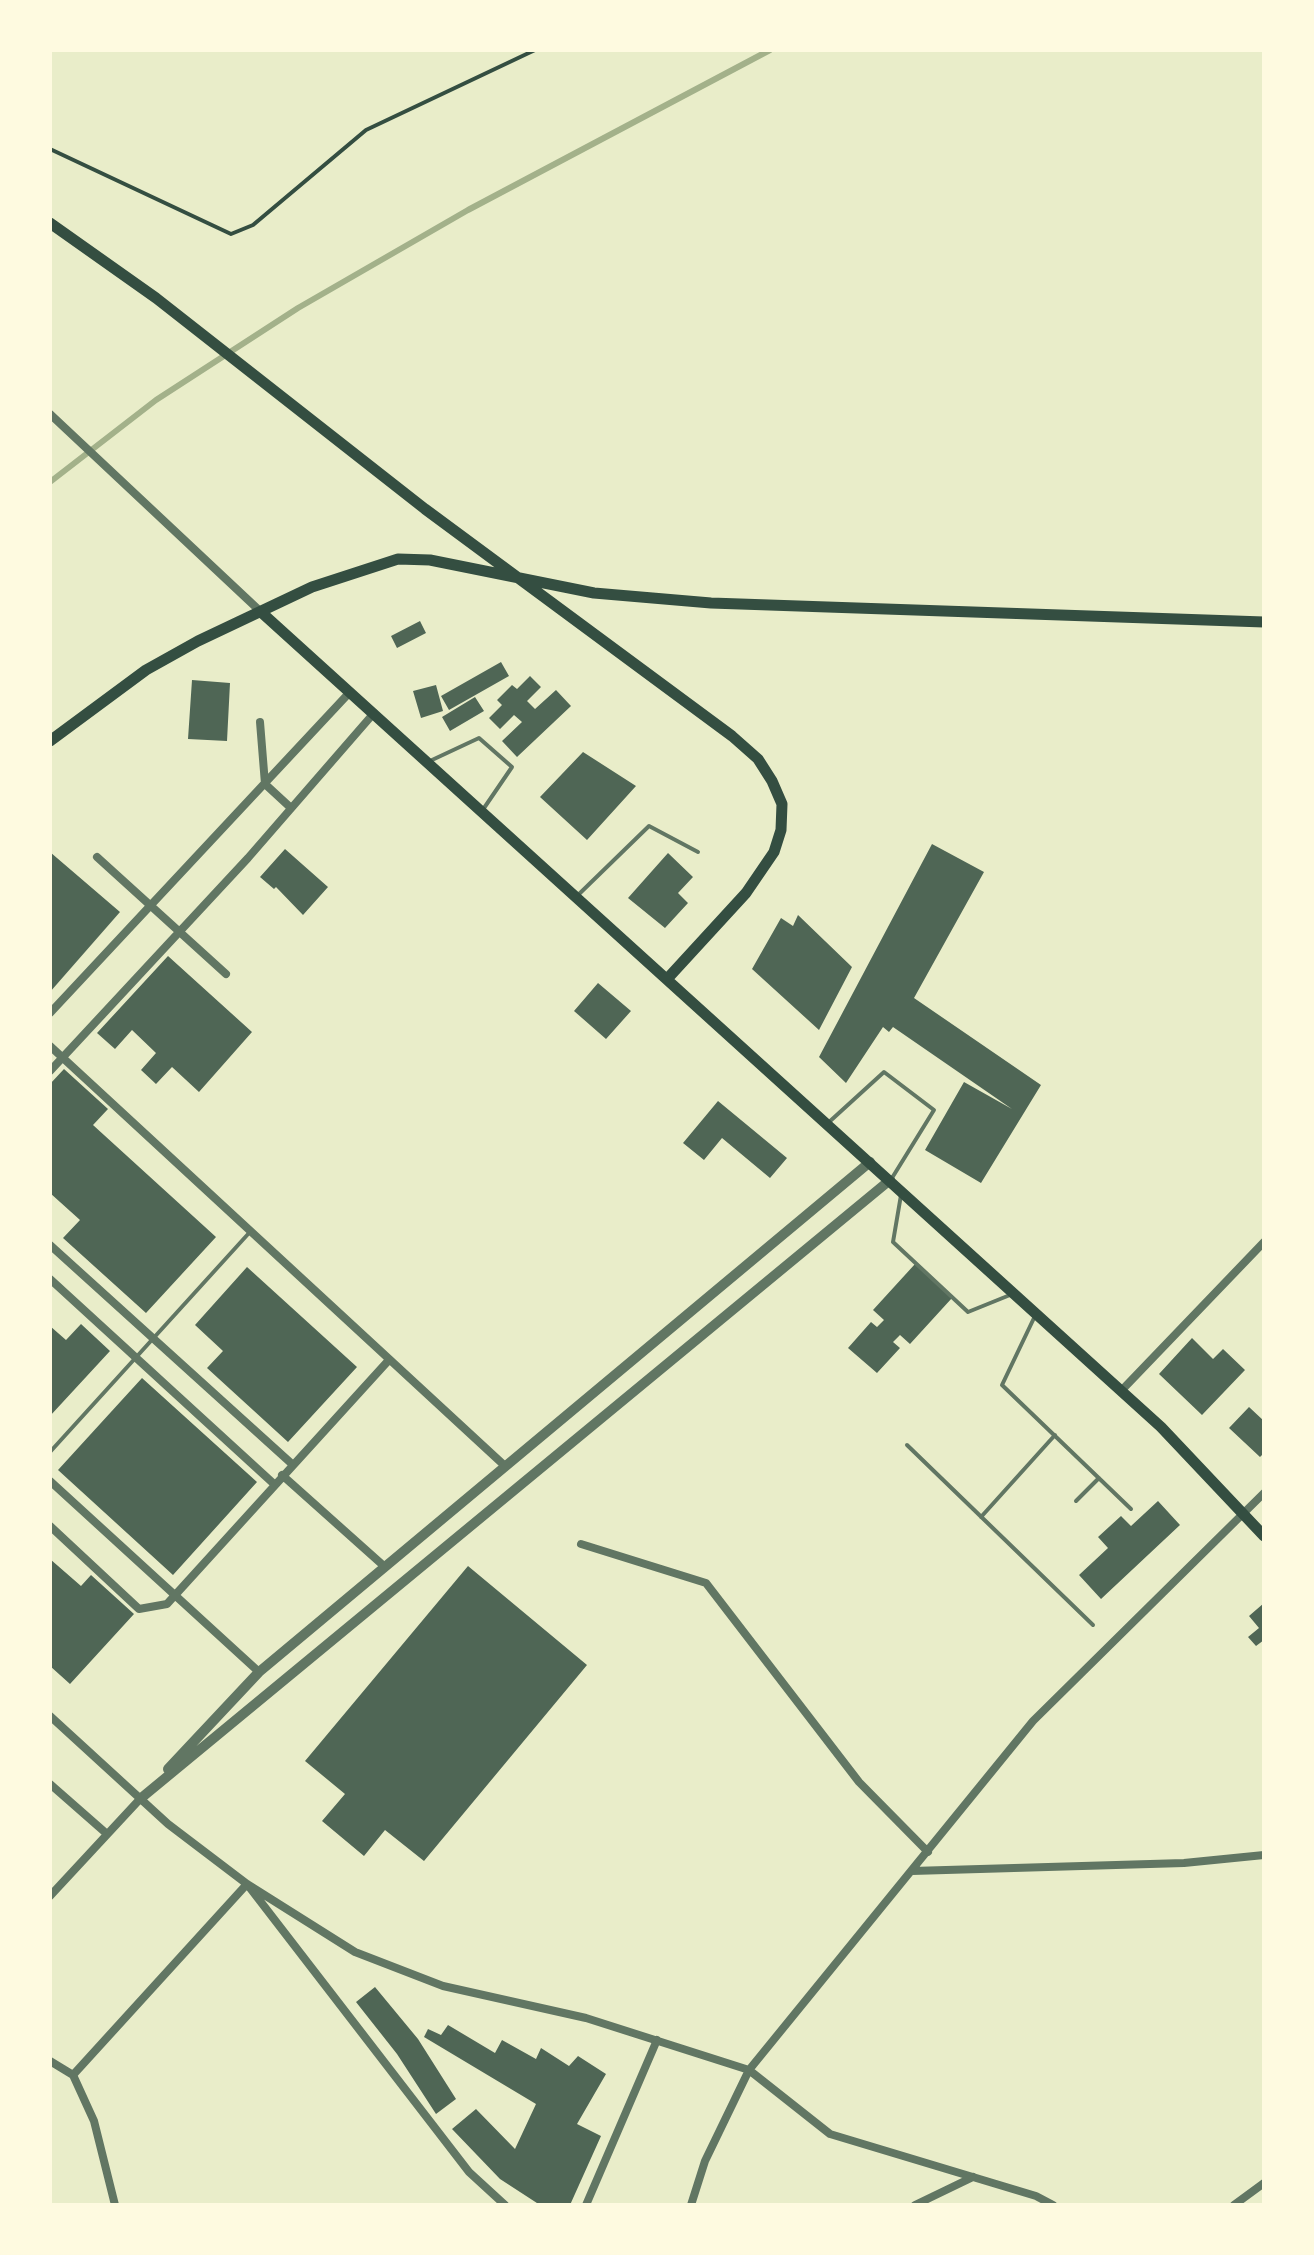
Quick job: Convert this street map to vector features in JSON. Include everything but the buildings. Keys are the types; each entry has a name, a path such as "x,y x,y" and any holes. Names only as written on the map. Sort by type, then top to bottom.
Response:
{"main road":[{"path":"52,226 156,298 425,508 758,759 782,804 781,830 763,870 668,978"},
{"path":"50,741 146,670 198,641 312,588 398,559 430,560 594,593 711,603 1264,622"},
{"path":"262,612 1122,1391 1264,1536"}],"street":[{"path":"50,414 262,612"},
{"path":"50,1014 350,692"},
{"path":"50,1071 374,714"},
{"path":"260,722 264,784 291,808"},
{"path":"98,856 226,974"},
{"path":"50,1046 505,1466"},
{"path":"50,1896 259,1672 870,1162"},
{"path":"140,1799 890,1180"},
{"path":"1122,1391 1264,1242"},
{"path":"50,1245 292,1464"},
{"path":"50,1279 274,1484"},
{"path":"50,1526 139,1609 167,1604 388,1361"},
{"path":"282,1475 385,1567"},
{"path":"50,1481 259,1672"},
{"path":"692,2205 705,2160 749,2070 1034,1721 1264,1493"},
{"path":"580,1544 706,1583 859,1782 928,1852"},
{"path":"50,1716 140,1799 247,1884 355,1952 426,1980 586,2018 749,2070 830,2134 1036,2196 1053,2205"},
{"path":"50,1784 108,1834"},
{"path":"912,1871 1184,1864 1264,1854"},
{"path":"72,2075 247,1884"},
{"path":"247,1884 470,2172 505,2205"},
{"path":"586,2205 657,2040"},
{"path":"50,2061 72,2075 94,2121 115,2205"},
{"path":"915,2205 973,2177"},
{"path":"1234,2205 1264,2183"}],"lane":[{"path":"428,762 479,738 512,767 482,811"},
{"path":"578,896 649,826 698,852"},
{"path":"828,1123 884,1072 934,1110 890,1180"},
{"path":"902,1191 893,1242 968,1312 1014,1293"},
{"path":"50,1452 250,1232"},
{"path":"1036,1313 1002,1385 1131,1509"},
{"path":"981,1517 1055,1436"},
{"path":"907,1445 1093,1626"},
{"path":"1076,1501 1099,1478"}],"path":[{"path":"50,150 232,234 253,225 366,130 535,50"}],"waterway":[{"path":"50,482 156,400 298,308 468,210 770,50"}]}
